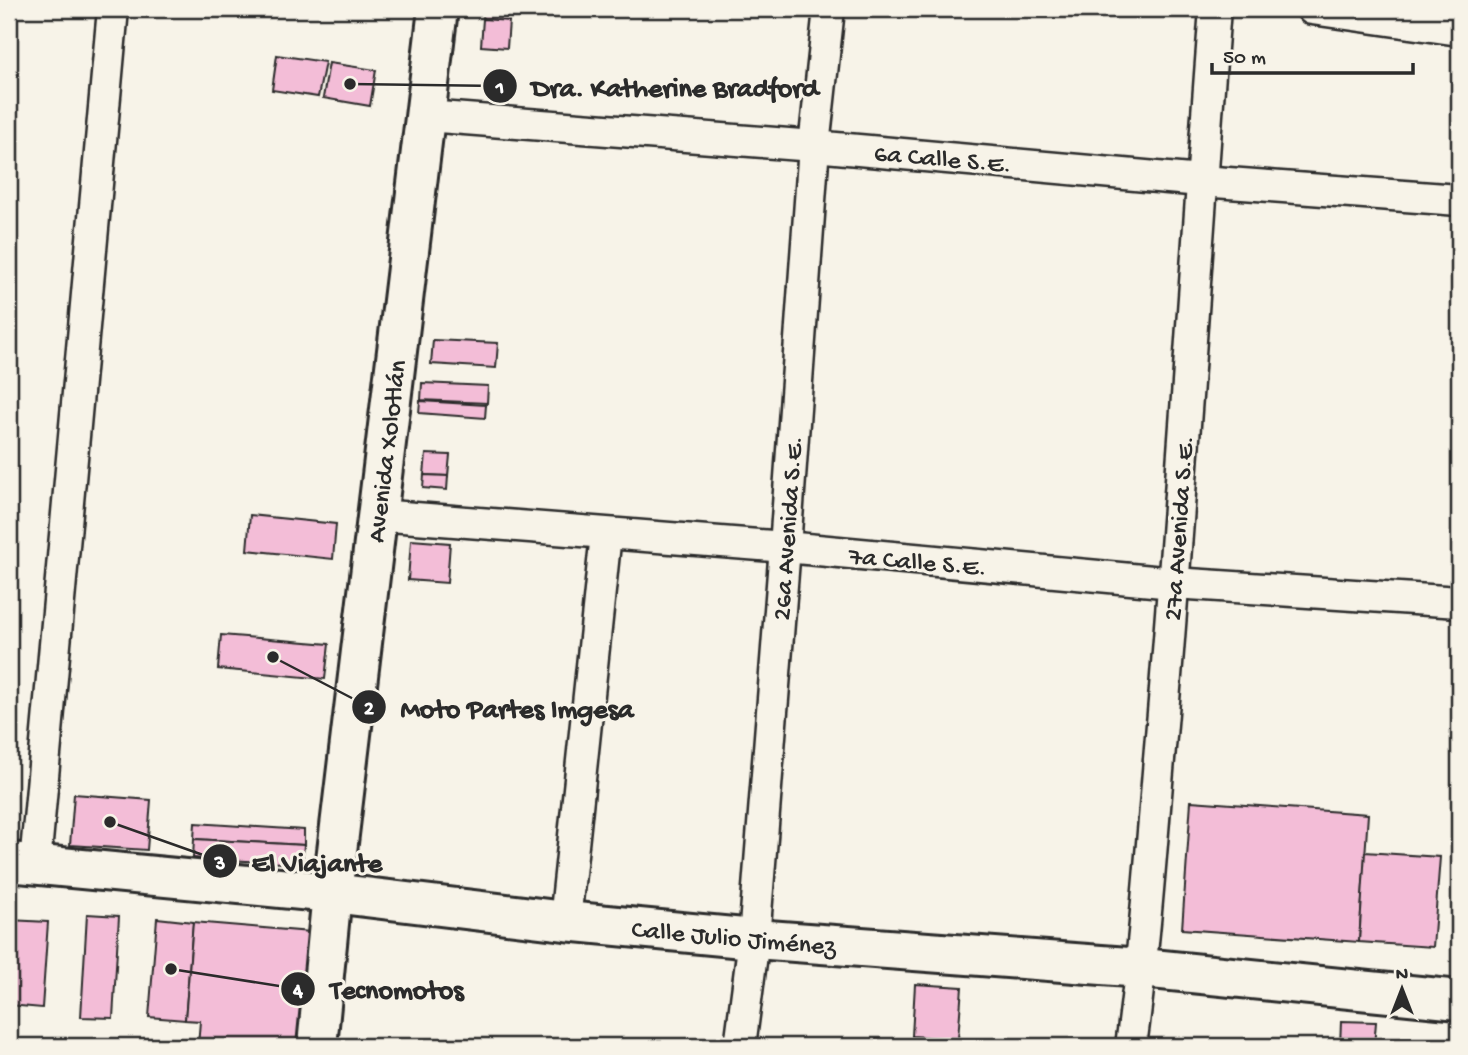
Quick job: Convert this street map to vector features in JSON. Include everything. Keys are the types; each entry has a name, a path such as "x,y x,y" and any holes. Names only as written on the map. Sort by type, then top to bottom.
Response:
{"main road":[{"name":"Avenida Xolotlán","path":"317,1046 332,893 438,9"},
{"name":"Calle Julio Jiménez","path":"22,863 332,893 565,921 754,939 1142,968 1459,1000"}],"street":[{"path":"22,863 113,9"},
{"name":"26a Avenida S.E.","path":"740,1046 754,939 814,146 829,9"},
{"name":"27a Avenida S.E.","path":"1131,1046 1142,968 1174,583 1215,9"},
{"path":"1312,9 1459,30"},
{"name":"6a Calle S.E.","path":"426,116 1459,200"},
{"name":"7a Calle S.E.","path":"377,515 785,547 1174,583 1459,602"},
{"path":"565,921 606,534"}],"building":[{"path":"483,9 510,9 509,21 483,19"},
{"path":"483,19 509,21 507,48 481,46"},
{"path":"277,55 325,62 318,97 272,90"},
{"path":"329,63 376,70 370,106 323,98"},
{"path":"433,340 498,343 496,368 431,364"},
{"path":"422,383 488,386 487,403 421,400"},
{"path":"420,401 486,405 485,418 419,413"},
{"path":"426,454 450,455 448,476 424,475"},
{"path":"424,475 448,476 447,490 423,488"},
{"path":"250,515 336,524 333,559 247,550"},
{"path":"411,540 450,543 447,583 408,580"},
{"path":"221,635 329,644 325,679 218,669"},
{"path":"74,794 151,800 147,850 70,845"},
{"path":"1191,801 1368,814 1359,942 1182,929"},
{"path":"195,823 304,830 304,845 194,839"},
{"path":"194,839 304,845 302,864 193,858"},
{"path":"1365,852 1440,857 1433,947 1359,942"},
{"path":"87,914 119,916 113,1018 81,1017"},
{"path":"157,918 193,922 185,1020 149,1017"},
{"path":"9,920 48,922 42,1008 9,1005"},
{"path":"193,922 310,932 299,1046 198,1046 200,1021 185,1020"},
{"path":"915,984 962,987 958,1039 912,1036"},
{"path":"1341,1021 1376,1022 1374,1046 1340,1046"}],"place":[{"name":"Dra. Katherine Bradford","path":"350,84"},
{"name":"Moto Partes Imgesa","path":"273,657"},
{"name":"El Viajante","path":"110,822"},
{"name":"Tecnomotos","path":"171,969"}]}
